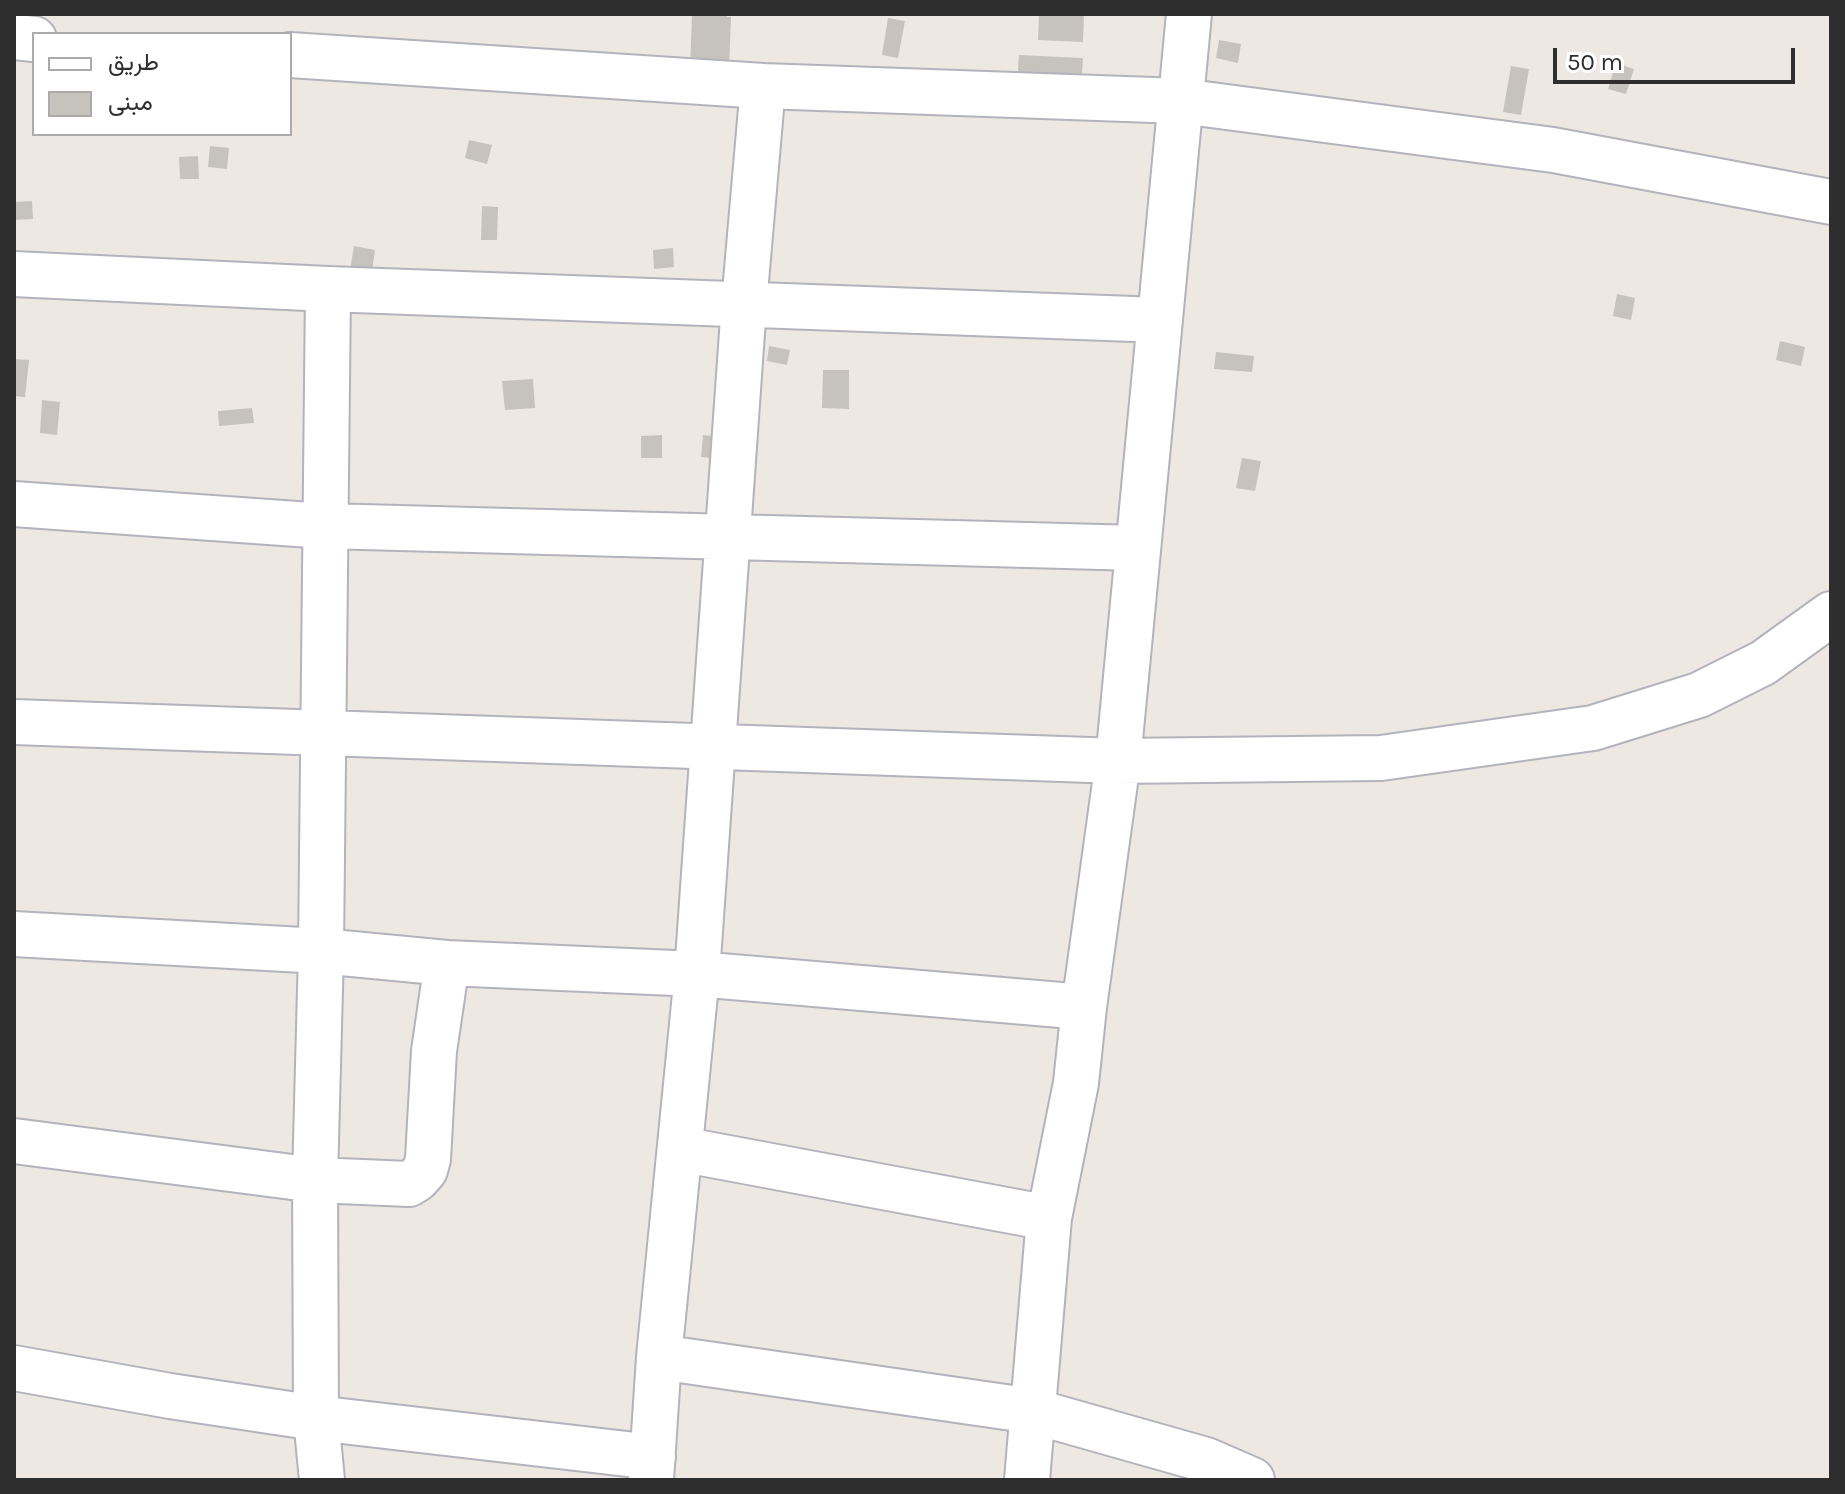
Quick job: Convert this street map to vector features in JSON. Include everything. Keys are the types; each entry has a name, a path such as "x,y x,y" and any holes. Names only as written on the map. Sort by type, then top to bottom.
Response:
{"street":[{"path":"1027,1480 1049,1218 1076,1083 1118,761 1189,14"},
{"path":"292,55 763,86 1181,101 1553,150 1831,202"},
{"path":"14,1368 170,1396 652,1468 659,1357 697,974 744,304 763,86"},
{"path":"14,274 1160,320"},
{"path":"322,1480 316,1418 315,1180 321,951 328,289"},
{"path":"14,504 325,526 1138,548"},
{"path":"14,722 1118,761 1381,758 1593,728 1699,695 1763,663 1831,614"},
{"path":"14,934 321,951 447,963 697,974 1084,1007"},
{"path":"14,1141 315,1180 409,1184 425,1170 428,1159 434,1051 447,963"},
{"path":"680,1149 1049,1218"},
{"path":"659,1357 1033,1411 1206,1460 1252,1480"}],"building":[{"path":"692,14 727,14 731,17 729,72 690,71"},
{"path":"1039,14 1084,14 1083,42 1038,40"},
{"path":"888,18 905,21 898,58 882,55"},
{"path":"1219,40 1241,44 1238,63 1216,58"},
{"path":"1019,55 1083,58 1081,88 1017,85"},
{"path":"1616,63 1634,69 1626,94 1608,89"},
{"path":"1511,66 1529,69 1521,115 1503,112"},
{"path":"469,140 492,145 487,164 465,158"},
{"path":"210,146 229,148 227,169 208,167"},
{"path":"198,156 199,179 180,179 179,157"},
{"path":"32,201 33,219 14,220 14,202"},
{"path":"482,206 498,207 497,240 481,240"},
{"path":"354,246 375,250 370,285 348,282"},
{"path":"673,248 674,267 654,269 653,250"},
{"path":"1617,294 1635,298 1631,320 1613,316"},
{"path":"1780,341 1805,347 1801,366 1776,360"},
{"path":"769,346 790,350 787,365 767,361"},
{"path":"1216,352 1254,356 1252,372 1214,369"},
{"path":"14,359 29,360 25,397 14,396"},
{"path":"823,370 849,370 849,409 822,408"},
{"path":"533,379 535,408 505,410 502,381"},
{"path":"42,400 60,402 57,435 40,433"},
{"path":"252,408 254,423 219,426 218,411"},
{"path":"662,435 662,458 641,458 641,436"},
{"path":"703,435 723,437 721,459 701,457"},
{"path":"1242,458 1261,461 1255,491 1236,488"}]}
